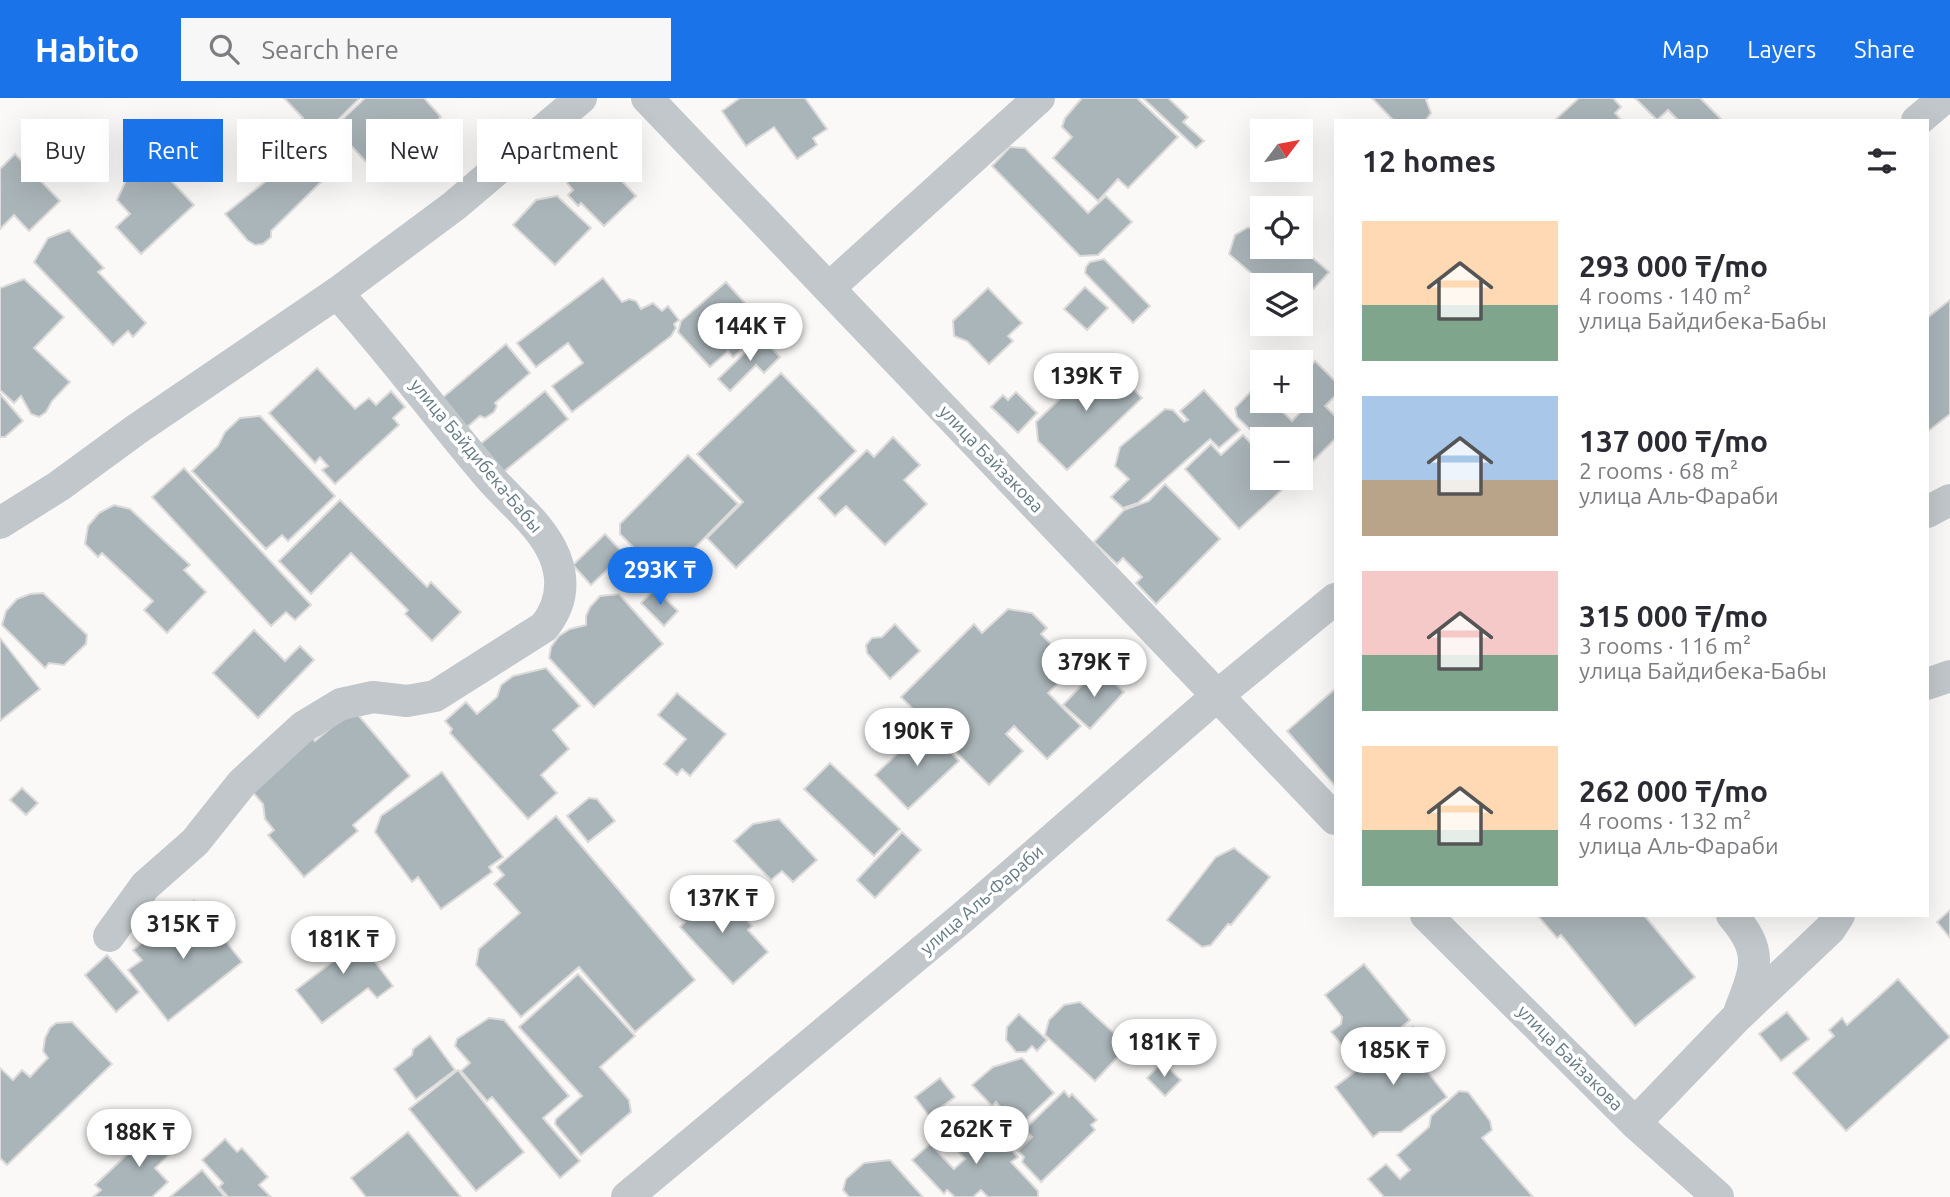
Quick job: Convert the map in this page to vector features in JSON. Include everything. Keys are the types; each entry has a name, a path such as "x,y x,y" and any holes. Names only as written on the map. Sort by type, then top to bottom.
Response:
{"street":[{"path":"0,523 59,486 137,429 337,293 454,206 581,98"},
{"name":"улица Байзакова","path":"647,98 1334,818"},
{"path":"829,288 1039,98"},
{"name":"улица Байдибека-Бабы","path":"109,936 145,886 195,842 243,783 303,727 341,704 373,697 407,701 435,696 544,627 556,613 561,581 548,543 535,524 492,479 337,293"},
{"path":"1929,511 1950,500"},
{"name":"улица Аль-Фараби","path":"627,1197 963,917 1218,695 1334,600"},
{"path":"1929,683 1950,676"},
{"name":"улица Байзакова","path":"1428,917 1636,1123 1718,1197"},
{"path":"1734,917 1743,927 1753,947 1755,973 1738,1016"},
{"path":"1636,1123 1738,1016 1806,953 1837,917"}],"building":[{"path":"284,98 359,98 339,119 303,118"},
{"path":"365,98 424,98 441,117 366,119 366,162 352,147 352,119 343,119"},
{"path":"740,98 805,98 827,129 813,138 817,145 797,159 774,127 746,146 722,111"},
{"path":"1082,98 1137,98 1178,137 1128,188 1118,179 1098,201 1053,158 1072,137 1062,127 1065,118"},
{"path":"1143,98 1168,98 1188,117 1183,122 1204,141 1196,148"},
{"path":"1372,98 1428,98 1426,100 1431,113 1426,119 1392,119"},
{"path":"1579,98 1613,98 1621,107 1615,113 1620,119 1556,119"},
{"path":"1635,98 1700,98 1721,119 1677,119 1668,110 1656,119"},
{"path":"1010,147 1025,148 1088,213 1106,196 1132,222 1098,255 1080,256 992,166"},
{"path":"15,154 21,160 21,182 42,182 60,201 29,231 14,215 0,229 0,169"},
{"path":"125,182 172,182 194,205 141,254 116,227 130,214 117,200"},
{"path":"265,182 321,182 271,231 271,237 263,244 255,245 247,240 225,214"},
{"path":"623,182 636,196 604,226 581,203 578,206 568,195 573,190 567,183"},
{"path":"557,196 591,228 555,265 513,225 536,200"},
{"path":"1250,227 1250,259 1313,258 1329,272 1313,290 1313,273 1251,273 1229,254 1235,235"},
{"path":"69,230 104,268 98,272 146,323 133,337 128,331 113,345 34,262 48,238"},
{"path":"1104,259 1150,306 1133,323 1085,273 1090,262"},
{"path":"603,278 622,302 629,299 636,301 641,309 653,303 662,311 668,306 679,320 674,324 676,328 671,336 572,412 552,386 583,363 568,343 536,367 517,343"},
{"path":"24,279 64,317 34,348 70,382 39,417 31,414 21,396 14,403 0,390 0,288"},
{"path":"726,282 762,322 742,340 747,345 733,357 728,351 710,367 678,332 681,321"},
{"path":"1085,287 1108,308 1087,330 1064,309"},
{"path":"988,288 1022,323 1008,336 1013,341 989,364 967,341 954,336 953,321"},
{"path":"1950,300 1950,414 1929,430 1929,316"},
{"path":"761,337 780,357 764,373 756,365 730,391 718,379"},
{"path":"506,344 530,373 495,403 497,406 494,412 485,418 480,416 466,428 441,399"},
{"path":"1103,357 1142,398 1067,470 1038,441 1036,422"},
{"path":"1315,361 1334,380 1334,397 1325,406 1334,415 1334,440 1313,461 1313,427 1250,427 1250,429 1237,417 1235,408 1250,392 1250,413 1284,413 1292,421 1299,413 1313,413"},
{"path":"317,368 355,409 369,398 376,405 391,391 405,407 393,418 399,425 335,484 322,470 328,466 320,457 315,463 269,413"},
{"path":"781,373 856,451 736,568 707,538 743,502 697,454"},
{"path":"1204,390 1240,430 1219,448 1210,439 1138,503 1123,508 1111,497 1129,479 1115,466 1120,447 1165,409 1173,410 1184,422 1188,420 1180,411"},
{"path":"545,391 568,419 501,474 478,446"},
{"path":"1016,392 1037,413 1018,433 991,407 1003,395 1008,400"},
{"path":"0,394 23,421 5,437 0,437"},
{"path":"260,416 335,496 288,541 282,535 266,549 192,471 218,446 225,432 240,418"},
{"path":"1243,435 1250,442 1250,490 1282,490 1239,529 1185,469 1211,444 1221,455"},
{"path":"893,437 920,465 904,480 927,504 885,545 846,506 835,516 818,498 867,450 874,457"},
{"path":"688,455 738,504 671,572 662,576 620,534 620,524"},
{"path":"184,468 311,605 295,620 286,612 271,626 152,497"},
{"path":"1165,484 1220,539 1156,604 1136,583 1142,577 1123,558 1117,564 1094,542 1124,510 1149,501"},
{"path":"340,500 427,587 431,582 461,612 432,641 405,614 408,610 351,553 311,594 279,561"},
{"path":"114,505 130,509 190,565 184,570 206,592 167,633 144,610 153,601 102,553 98,557 85,544 88,526 99,513"},
{"path":"605,534 624,554 591,585 573,565"},
{"path":"655,589 678,611 664,626 641,603"},
{"path":"43,593 87,635 86,644 64,665 49,663 45,668 2,625 6,611 17,599"},
{"path":"619,594 663,644 594,707 549,658 551,647 559,636 570,629 586,625 590,607 600,596"},
{"path":"1008,609 1032,613 1047,628 1041,634 1074,668 1048,693 1081,726 1047,759 1014,726 1006,734 1023,751 989,785 901,697 974,624 982,633"},
{"path":"895,624 920,651 890,679 867,653 866,645 872,638 882,637"},
{"path":"254,630 285,661 300,646 314,660 258,718 213,673"},
{"path":"0,638 40,689 0,721"},
{"path":"546,668 580,706 553,730 569,749 541,775 557,793 528,819 450,733 452,729 445,721 466,702 477,714 497,697 501,685 513,676"},
{"path":"1098,668 1124,692 1090,729 1063,705"},
{"path":"1334,690 1334,785 1287,731"},
{"path":"677,693 726,734 690,776 682,769 677,775 664,764 686,739 658,715"},
{"path":"353,709 410,776 353,825 358,831 304,877 268,835 274,830 265,819 263,804 248,787 310,735 315,741"},
{"path":"926,726 959,761 908,809 875,775"},
{"path":"830,763 900,829 874,856 804,789"},
{"path":"442,772 503,857 489,867 492,872 441,909 418,877 412,882 375,832 381,816"},
{"path":"22,788 38,803 26,815 10,800"},
{"path":"589,798 597,799 615,821 588,842 567,816"},
{"path":"556,816 695,980 635,1032 579,967 521,1017 476,965 479,949 520,913 494,884 504,875 497,867"},
{"path":"779,819 817,860 793,882 782,871 771,880 734,841 753,824"},
{"path":"902,832 921,850 875,898 857,880"},
{"path":"1234,848 1270,877 1231,925 1228,924 1211,945 1202,947 1167,920 1216,857"},
{"path":"719,890 752,926 748,930 768,952 733,984 680,927 685,922 677,915 700,893 707,901"},
{"path":"194,901 242,962 168,1021 128,970 142,960 133,950"},
{"path":"1950,910 1950,938 1937,922"},
{"path":"1539,917 1646,917 1695,977 1635,1026 1561,935 1557,938"},
{"path":"344,920 393,986 377,998 368,988 322,1023 296,990 340,956 324,936"},
{"path":"107,955 139,992 116,1012 85,975"},
{"path":"1364,964 1410,1020 1358,1064 1331,1032 1341,1024 1342,1017 1325,995"},
{"path":"578,974 635,1036 600,1067 629,1100 631,1112 581,1155 555,1124 556,1119 582,1096 519,1027"},
{"path":"1898,979 1950,1037 1846,1131 1793,1073 1834,1036 1829,1030 1842,1018 1847,1025"},
{"path":"1080,1002 1128,1046 1095,1081 1045,1035 1049,1020 1064,1005"},
{"path":"1787,1012 1809,1039 1781,1061 1759,1034"},
{"path":"1019,1014 1047,1040 1037,1051 1032,1046 1026,1052 1016,1052 1006,1040 1007,1027"},
{"path":"489,1018 504,1020 569,1096 543,1118 580,1161 560,1178 492,1097 487,1101 461,1071 470,1063 455,1046 457,1039"},
{"path":"72,1022 112,1064 7,1165 0,1158 0,1068 13,1080 22,1070 30,1077 48,1058 43,1051 50,1028 56,1023"},
{"path":"1413,1027 1430,1049 1417,1058 1447,1097 1401,1132 1380,1132 1373,1137 1335,1087"},
{"path":"430,1036 455,1070 416,1099 394,1069"},
{"path":"1022,1058 1054,1093 1018,1127 996,1102 992,1106 972,1085 993,1067"},
{"path":"1162,1062 1181,1080 1165,1096 1147,1078"},
{"path":"458,1070 524,1152 476,1191 409,1109"},
{"path":"940,1078 955,1097 929,1116 915,1097"},
{"path":"1064,1091 1069,1097 1072,1094 1097,1120 1091,1125 1095,1130 1041,1182 1022,1162 1024,1157 1018,1151 1032,1137 1025,1129"},
{"path":"1459,1091 1468,1092 1490,1121 1492,1130 1482,1138 1533,1197 1384,1197 1368,1179 1386,1164 1400,1179 1410,1170 1397,1155 1429,1127 1431,1116"},
{"path":"976,1119 1003,1149 1006,1145 1018,1157 1011,1162 1038,1191 1038,1197 988,1197 981,1190 973,1197 955,1197 947,1190 944,1194 912,1160 930,1144 954,1169 965,1159 946,1139 948,1130 961,1120"},
{"path":"157,1126 177,1147 155,1168 168,1182 152,1197 93,1197 101,1190 95,1185"},
{"path":"408,1132 461,1197 366,1197 351,1178"},
{"path":"225,1139 237,1152 242,1148 268,1177 259,1185 271,1197 228,1197 219,1187 223,1183 202,1160"},
{"path":"890,1160 923,1197 849,1197 843,1190 846,1179 864,1163"},
{"path":"202,1170 225,1197 170,1197"}]}
